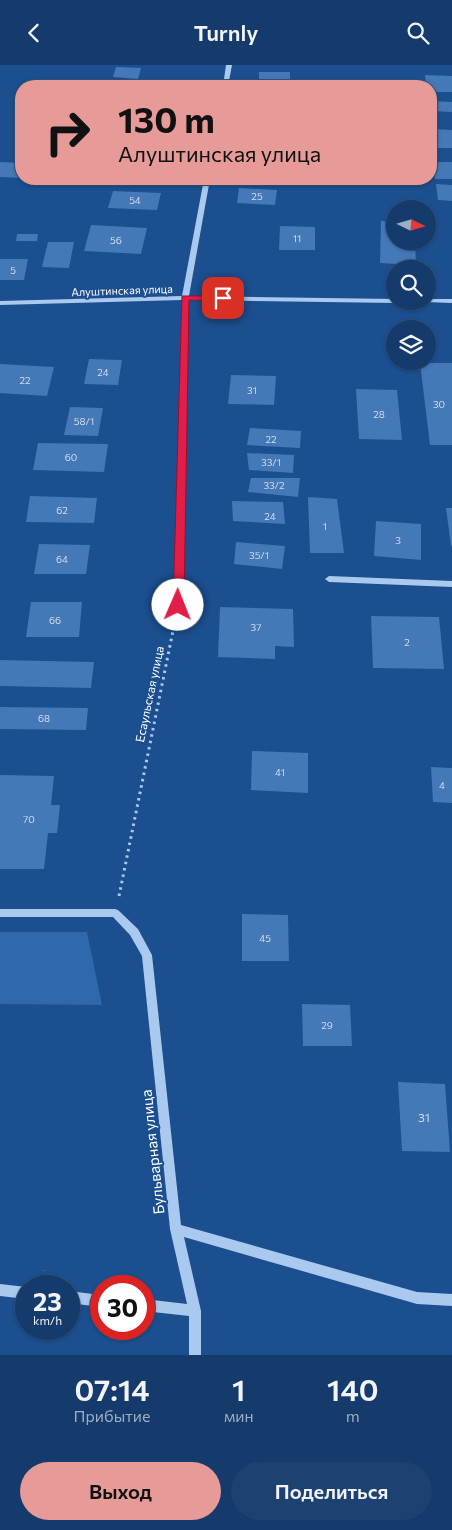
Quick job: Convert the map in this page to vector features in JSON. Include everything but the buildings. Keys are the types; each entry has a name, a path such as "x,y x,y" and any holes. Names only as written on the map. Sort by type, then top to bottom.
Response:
{"street":[{"path":"226,80 229,65"},
{"path":"178,605 185,298 206,185"},
{"name":"Алуштинская улица","path":"0,303 185,298 386,301"},
{"path":"436,301 452,301"},
{"path":"329,579 452,584"},
{"path":"0,913 115,913"},
{"name":"Бульварная улица","path":"115,913 134,932 147,955 176,1229 417,1298 452,1300"},
{"path":"176,1229 195,1311 195,1355"},
{"path":"0,1290 15,1292"}],"lane":[{"path":"155,1306 195,1311"}],"path":[{"name":"Есаульская улица","path":"115,913 178,605"},
{"path":"43,1270 43,1275"}],"shaded area":[{"path":"0,932 87,932 102,1005 0,1004"}],"route":[{"path":"178,605 185,298 223,298"}]}
